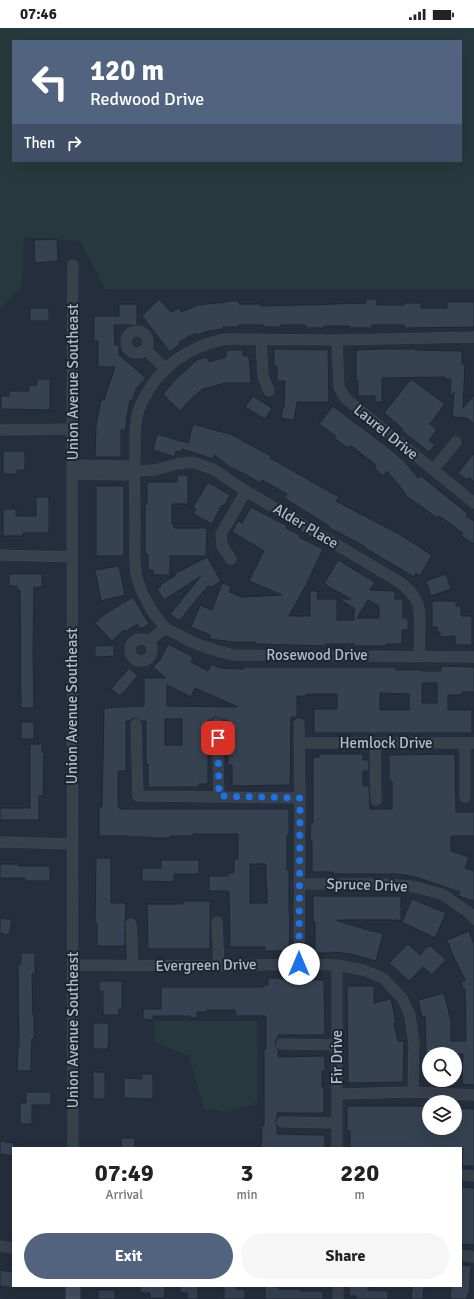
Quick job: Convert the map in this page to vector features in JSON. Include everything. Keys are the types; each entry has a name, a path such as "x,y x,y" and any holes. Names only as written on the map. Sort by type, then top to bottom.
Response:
{"street":[{"name":"Union Avenue Southeast","path":"73,1147 72,430 74,265"},
{"path":"148,642 165,628 152,611 146,600 136,574 134,471 135,422 141,403 151,385 165,368 189,352 209,343 225,339 337,340 474,337"},
{"path":"261,339 263,377 269,391"},
{"name":"Laurel Drive","path":"337,340 339,388 345,398 474,503"},
{"path":"146,350 165,368"},
{"path":"0,430 72,430"},
{"path":"433,470 456,442"},
{"name":"Alder Place","path":"72,470 127,475 134,471 155,470 177,464 192,462 213,469 246,491 402,583 412,592 418,604 420,619 419,656"},
{"path":"231,559 222,546 221,534 246,491"},
{"path":"0,555 72,557"},
{"name":"Rosewood Drive","path":"165,628 186,640 208,649 233,655 474,657"},
{"path":"217,723 219,796"},
{"path":"136,724 138,796 300,798"},
{"path":"299,724 299,964"},
{"name":"Hemlock Drive","path":"299,743 470,743"},
{"path":"375,743 376,800"},
{"path":"465,797 470,743"},
{"path":"0,842 72,844"},
{"name":"Spruce Drive","path":"299,884 386,884 411,886 442,894 473,915"},
{"path":"217,922 219,966"},
{"path":"131,924 132,966"},
{"name":"Evergreen Drive","path":"73,965 219,966 299,964 337,965 363,970 383,978 402,998 410,1015 414,1045 413,1092"},
{"name":"Fir Drive","path":"337,965 337,1147"},
{"path":"281,1044 337,1045"},
{"path":"337,1094 413,1092 474,1095"},
{"path":"282,1122 337,1124"},
{"path":"462,1175 474,1176"},
{"path":"0,1246 12,1248"},
{"path":"462,1255 474,1257"},
{"path":"73,1287 73,1299"},
{"path":"338,1287 338,1299"}],"green space":[{"path":"0,28 474,28 474,289 105,289 80,241 24,237 22,286 0,309"},
{"path":"154,1021 257,1021 257,1103 225,1112 204,1109 189,1056 154,1042"}],"building":[{"path":"57,239 58,261 35,263 34,240"},
{"path":"159,299 171,312 179,308 181,312 198,305 226,301 239,301 239,304 260,304 260,306 366,303 366,299 377,299 377,305 404,305 404,303 421,303 421,308 447,308 447,302 474,302 474,327 404,328 404,325 372,325 372,328 324,326 324,328 306,328 306,325 264,327 264,325 239,325 239,327 223,327 223,329 208,331 197,335 196,333 179,342 180,344 170,352 142,316"},
{"path":"119,304 137,304 137,325 114,325 115,345 119,345 119,355 146,378 136,389 132,401 130,400 126,430 121,430 121,457 95,457 96,425 101,400 104,400 115,367 98,367 98,341 94,341 94,316 119,316"},
{"path":"30,308 49,308 49,321 30,321"},
{"path":"274,349 328,350 329,402 297,402 294,420 281,418 284,407 285,381 277,381 277,366 274,366"},
{"path":"380,349 462,351 462,364 465,364 463,408 474,395 474,424 467,418 452,417 454,392 450,397 451,379 445,379 445,377 382,378 382,402 375,402 375,396 358,396 358,380 356,380 356,350"},
{"path":"226,350 243,350 243,356 249,356 251,383 225,383 201,390 180,411 163,394 176,379 197,360 207,357 209,362 226,357"},
{"path":"37,379 50,379 50,410 1,409 1,396 9,396 9,391 29,391 29,385 37,385"},
{"path":"411,379 445,404 430,424 437,430 429,440 435,445 429,452 402,431 403,429 384,413"},
{"path":"253,396 272,408 265,419 245,407"},
{"path":"333,406 390,449 406,463 418,478 420,475 468,514 466,516 474,521 474,544 461,536 463,533 439,516 437,518 405,495 406,494 387,471 383,476 374,468 376,465 350,445 348,448 334,438 336,436 319,424"},
{"path":"193,424 233,435 339,497 336,501 399,534 432,555 420,576 416,573 414,577 365,548 366,547 328,527 329,526 284,498 287,494 262,480 260,483 230,467 214,455 213,459 182,449 181,452 176,451 175,457 153,450 157,434 188,443"},
{"path":"3,451 25,451 25,470 17,470 17,474 3,474"},
{"path":"474,453 474,482 469,477 467,480 458,473"},
{"path":"177,475 188,475 188,504 172,504 172,524 174,524 174,528 207,528 206,556 170,556 170,575 153,575 153,570 148,570 148,554 145,554 145,504 147,504 147,482 177,482"},
{"path":"208,482 230,495 224,506 222,505 212,524 193,514 196,509 193,507"},
{"path":"96,486 124,486 124,556 96,556"},
{"path":"36,497 49,497 49,533 23,533 23,536 3,536 3,509 16,509 16,516 36,516"},
{"path":"251,507 287,526 286,528 300,535 299,537 323,549 289,616 310,616 310,591 318,591 317,599 337,599 337,620 354,620 354,608 339,599 351,599 324,584 338,560 375,582 370,590 395,591 395,599 403,599 403,618 408,618 408,630 402,630 402,644 386,644 386,646 354,646 354,644 326,644 326,646 256,644 256,642 234,642 209,639 210,635 191,627 200,605 212,610 222,583 231,586 229,592 242,597 282,595 249,581 264,551 232,532 238,521 242,523","holes":["368,600 379,606 379,618 357,618"]},
{"path":"207,557 221,581 212,587 208,586 179,621 170,614 201,576 164,600 157,589 161,586 160,585 176,575 172,575"},
{"path":"119,566 125,595 101,601 95,570"},
{"path":"9,574 42,574 42,587 34,587 34,708 21,708 20,590 17,590 17,586 9,586"},
{"path":"446,574 451,589 431,596 426,581"},
{"path":"133,597 149,624 141,629 137,624 125,632 124,630 112,641 95,623 105,614"},
{"path":"432,601 456,601 456,606 461,606 461,616 472,616 472,645 455,645 455,636 440,637 440,632 437,632 437,627 432,627"},
{"path":"168,644 193,657 191,662 208,671 211,664 220,668 244,669 244,667 396,667 396,670 441,671 441,666 474,667 474,692 462,692 462,695 448,695 448,710 472,710 472,733 314,733 314,709 337,709 337,694 306,694 306,696 297,696 297,717 291,717 290,785 232,786 232,765 228,765 228,720 214,717 211,720 208,720 208,784 199,784 199,787 148,787 148,764 146,764 146,721 133,718 130,721 126,721 126,771 118,771 118,807 120,807 120,809 289,809 287,870 289,870 289,951 265,951 265,947 230,947 229,893 228,891 209,891 209,876 228,876 228,873 234,873 234,859 238,859 238,834 193,834 193,836 170,836 170,838 99,836 99,807 102,807 104,708 144,706 144,678 166,678 153,667 160,660","holes":["422,683 437,683 437,703 422,703","167,685 191,697 195,688 238,707 167,706","380,693 409,694 409,710 380,710","165,719 182,719 182,745 165,745","250,864 266,864 267,903 250,903"]},
{"path":"114,645 114,656 95,657 95,646"},
{"path":"129,668 138,676 120,696 111,689"},
{"path":"21,722 34,722 34,739 21,739"},
{"path":"30,744 42,744 42,752 44,752 43,796 39,796 39,820 0,820 0,808 30,808"},
{"path":"319,754 363,754 363,760 369,760 369,771 363,771 363,786 369,786 370,809 392,809 392,781 389,781 389,755 455,754 456,812 474,812 474,836 451,836 451,851 469,857 465,868 474,871 474,901 458,896 460,892 416,877 398,874 333,874 333,872 312,872 312,841 310,841 311,823 313,823 313,757 319,757"},
{"path":"96,858 111,858 111,903 126,903 125,946 97,946 97,923 95,923"},
{"path":"161,860 199,860 199,874 174,874 174,882 142,881 142,868 161,868"},
{"path":"0,864 19,864 19,866 50,866 50,881 25,881 25,878 0,878"},
{"path":"313,896 401,896 401,922 397,920 337,920 383,934 376,961 351,954 333,952 315,953"},
{"path":"412,899 446,913 435,938 402,922"},
{"path":"183,901 210,901 210,949 148,949 147,904 183,904"},
{"path":"0,918 12,920 9,935 0,933"},
{"path":"469,931 474,944 474,1085 462,1084 462,1047 426,1047 425,1016 422,1017 418,1000 444,993 451,1021 451,1041 466,1041 465,989 463,989 461,981 465,981 465,979 447,940"},
{"path":"408,944 420,955 427,947 431,946 446,960 432,975 423,967 409,981 389,963"},
{"path":"21,953 35,953 35,974 32,974 34,1039 32,1039 31,1071 17,1071 19,1046 18,964 21,964"},
{"path":"268,978 324,980 325,1035 278,1035 275,1044 278,1050 278,1057 325,1056 325,1071 322,1071 322,1087 324,1087 324,1113 277,1113 276,1122 277,1134 325,1135 325,1147 261,1147 262,1125 264,1125 264,1049 266,1049 266,1016 235,1016 235,1010 207,1010 207,1012 197,1012 197,1018 190,1018 190,1016 153,1016 153,1020 143,1019 143,1009 161,1009 161,987 263,987 263,985 268,985"},
{"path":"99,981 122,981 122,1009 119,1009 119,1015 103,1015 103,991 99,991"},
{"path":"347,986 374,986 374,1003 391,999 398,1041 404,1041 403,1082 348,1083"},
{"path":"93,1023 109,1023 108,1049 93,1049"},
{"path":"93,1072 105,1072 105,1099 93,1099"},
{"path":"142,1074 153,1074 153,1099 124,1098 124,1078 142,1079"},
{"path":"26,1092 51,1092 51,1105 32,1105 32,1124 20,1124 20,1103 26,1103"},
{"path":"347,1106 422,1106 422,1135 462,1135 462,1108 474,1109 474,1166 462,1166 462,1147 350,1147 350,1131 347,1131"},
{"path":"121,1138 135,1138 135,1147 121,1147"},
{"path":"0,1141 13,1143 14,1147 12,1147 12,1156 0,1154"},
{"path":"462,1187 474,1188 474,1245 462,1244"},
{"path":"462,1265 471,1266 469,1295 467,1295 467,1299 450,1299 451,1287 462,1287"},
{"path":"0,1270 12,1272 12,1288 0,1286"},
{"path":"140,1287 165,1287 165,1298 150,1298 150,1293 140,1293"},
{"path":"180,1287 198,1287 198,1299 187,1299 187,1293 180,1293"},
{"path":"224,1287 245,1289 245,1299 224,1299"},
{"path":"265,1287 279,1287 279,1289 301,1289 301,1291 323,1291 323,1299 265,1299"},
{"path":"349,1287 368,1287 368,1290 388,1291 388,1299 356,1299 356,1296 349,1296"},
{"path":"412,1287 424,1287 423,1299 411,1299"},
{"path":"98,1290 115,1290 115,1299 98,1299"}],"route":[{"path":"218,738 219,796 300,798 299,964"}]}
